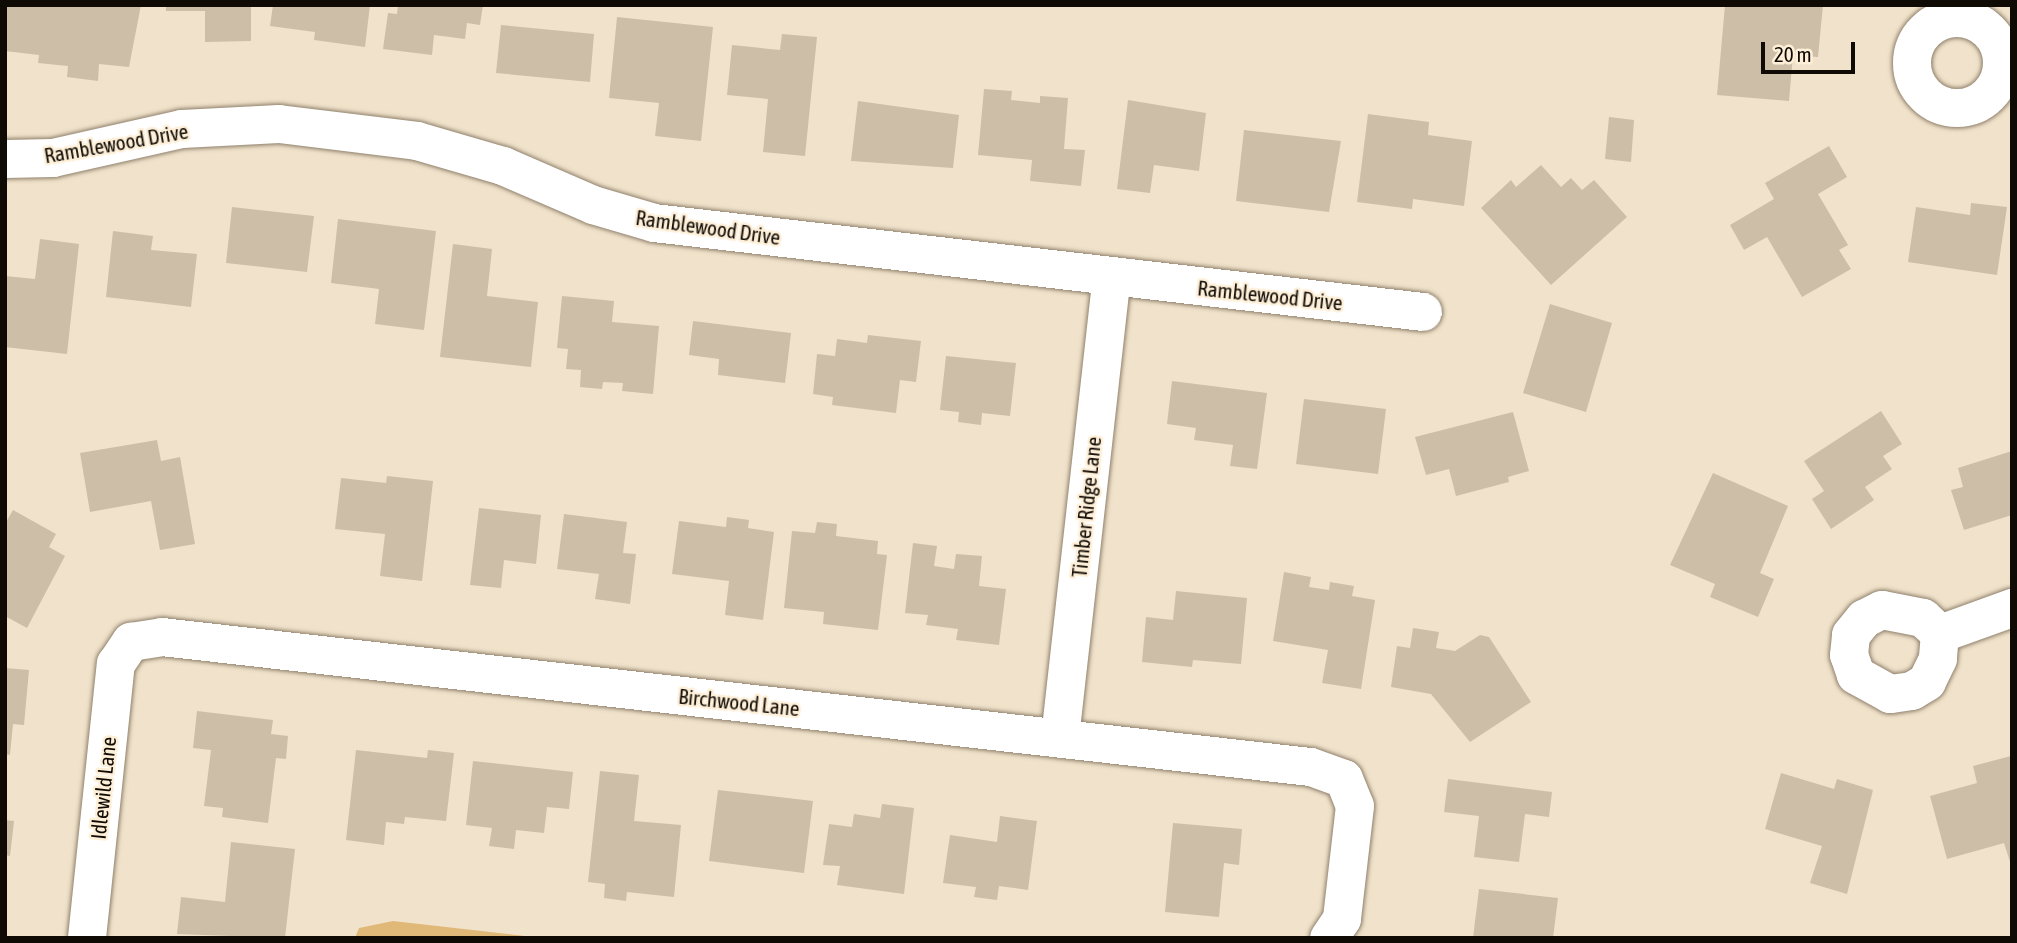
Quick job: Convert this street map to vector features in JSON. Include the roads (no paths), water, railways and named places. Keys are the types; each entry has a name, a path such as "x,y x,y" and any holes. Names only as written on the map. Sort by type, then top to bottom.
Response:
{"street":[{"name":"Ramblewood Drive","path":"5,159 53,158 182,129 279,124 417,141 503,166 593,205 654,223 1423,312"},
{"name":"Timber Ridge Lane","path":"1060,738 1112,277"},
{"path":"1940,634 2012,608"},
{"name":"Birchwood Lane","path":"131,642 162,637 1311,767 1344,779 1355,806 1342,919 1329,938"},
{"name":"Idlewild Lane","path":"87,938 116,664 131,642"}]}
